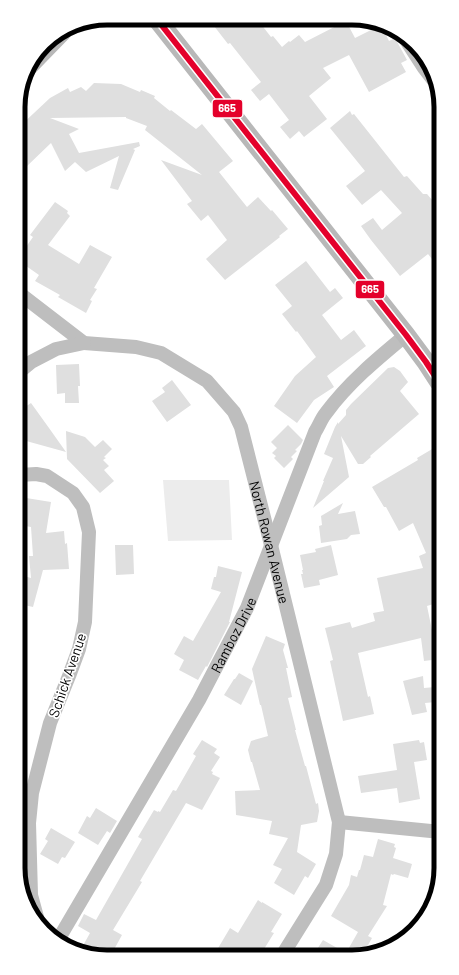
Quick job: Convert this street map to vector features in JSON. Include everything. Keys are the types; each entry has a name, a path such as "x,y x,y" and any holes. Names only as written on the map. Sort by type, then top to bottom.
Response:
{"street":[{"path":"162,25 406,335 434,374"},
{"path":"417,57 424,68"},
{"path":"25,298 84,343"},
{"name":"Ramboz Drive","path":"61,935 199,700 247,608 315,432 325,414 346,388 406,335"},
{"name":"North Rowan Avenue","path":"25,367 30,362 56,349 84,343 136,347 161,353 207,381 234,412 240,426 271,545 339,822 336,854 326,885 285,950"},
{"name":"Schick Avenue","path":"25,475 36,474 47,476 73,493 84,507 89,532 85,622 79,649 50,723 32,794 29,823 31,895 34,905"},
{"path":"339,822 434,831"}],"shaded area":[{"path":"163,480 229,480 232,540 168,541"}],"building":[{"path":"262,25 271,37 273,36 282,47 299,35 305,42 338,25 348,25 355,38 374,28 384,31 389,41 395,38 407,60 401,63 406,72 369,92 349,55 323,68 331,78 309,96 327,119 304,137 299,131 290,139 280,127 289,120 269,94 260,101 251,90 261,82 230,43 228,44 214,26"},
{"path":"94,83 121,84 140,92 141,90 155,96 154,98 170,111 171,110 196,129 202,124 233,161 219,172 247,207 258,197 271,211 272,210 288,229 225,280 206,259 227,240 208,215 201,221 187,204 192,201 161,160 202,175 145,130 147,126 126,117 50,118 79,129 69,134 79,153 139,142 140,146 133,149 135,150 118,190 110,188 119,156 86,172 75,162 65,171 51,143 25,168 25,121 50,98 68,88 70,92 81,87 86,91"},
{"path":"350,111 404,177 407,176 423,194 427,194 434,202 434,262 428,254 400,276 371,240 361,226 373,218 382,230 402,213 381,190 362,205 346,186 365,171 330,128"},
{"path":"55,202 68,211 67,213 70,216 48,245 79,264 90,245 112,257 94,288 97,289 90,300 92,301 86,313 58,297 60,295 35,281 39,275 25,265 25,248 33,237 30,235"},
{"path":"306,261 330,292 335,288 343,298 322,315 341,340 354,330 366,346 327,376 334,387 314,400 297,423 274,406 295,376 316,357 297,331 296,332 282,314 292,306 275,285"},
{"path":"79,364 79,403 65,403 65,393 57,394 56,365"},
{"path":"394,367 400,371 408,382 400,391 419,414 370,456 371,457 363,464 358,464 341,436 349,477 313,508 333,458 324,454 335,427 346,415 346,410 351,404 388,368"},
{"path":"172,380 191,405 167,422 152,401 165,392 162,388"},
{"path":"31,403 66,452 25,441 25,407"},
{"path":"288,425 303,440 295,450 297,451 291,457 293,459 284,468 274,458 276,456 272,453 277,448 271,442"},
{"path":"66,431 85,437 95,447 103,440 112,449 103,460 109,466 104,470 114,481 100,493 67,459"},
{"path":"434,448 434,604 427,606 434,635 434,660 424,661 421,638 358,653 368,697 370,696 374,714 343,721 330,661 333,660 325,628 350,622 352,628 375,621 373,613 384,611 377,578 423,568 419,556 426,553 413,523 399,531 386,507 384,507 372,487 418,460 417,458"},
{"path":"25,498 51,502 46,533 64,531 65,544 67,543 69,569 43,570 33,607 25,605 25,576 31,578 29,556 33,556 31,527 25,526"},
{"path":"343,503 338,514 355,511 360,534 351,535 347,539 321,543 319,526 322,525 321,516"},
{"path":"115,545 133,545 134,574 116,575"},
{"path":"331,545 338,575 319,580 320,585 304,588 301,574 303,574 303,570 300,555 316,552 315,549"},
{"path":"218,566 242,572 230,622 207,667 206,666 198,680 179,670 184,660 174,654 184,636 193,641 221,592 211,589 214,577 216,577"},
{"path":"266,636 285,644 283,650 288,668 286,668 292,697 288,698 295,730 316,804 318,803 319,811 317,822 301,825 297,852 316,864 308,878 305,876 294,895 274,883 282,869 273,865 288,838 269,834 272,821 236,815 235,791 260,790 248,750 251,741 268,736 252,669"},
{"path":"239,673 253,681 241,705 224,695"},
{"path":"423,676 424,688 434,687 434,702 425,703 427,712 412,715 403,681"},
{"path":"202,740 217,749 214,753 220,757 211,771 213,772 212,774 220,778 202,810 186,803 140,881 142,882 113,930 122,935 114,950 83,946 90,933 78,926 84,914 96,920 142,839 138,837 154,810 160,812 173,790 176,791 196,756 193,754"},
{"path":"419,740 420,743 424,742 427,760 414,762 420,799 399,803 397,788 361,793 358,776 397,770 393,744"},
{"path":"96,808 117,821 110,833 107,831 98,845 78,833 87,816 90,818"},
{"path":"51,828 75,842 65,858 62,857 58,864 40,854 48,841 45,839"},
{"path":"378,839 395,844 394,847 396,848 393,858 412,864 408,878 391,874 383,905 387,906 368,936 372,938 366,948 348,950 358,932 331,916 349,885 351,875 357,877 364,855 373,857"},
{"path":"258,900 282,914 271,932 274,933 263,950 217,950 230,928 238,933"},
{"path":"323,940 341,950 317,950"}],"transit line":[{"name":"665","path":"162,25 406,335 434,374"}]}
